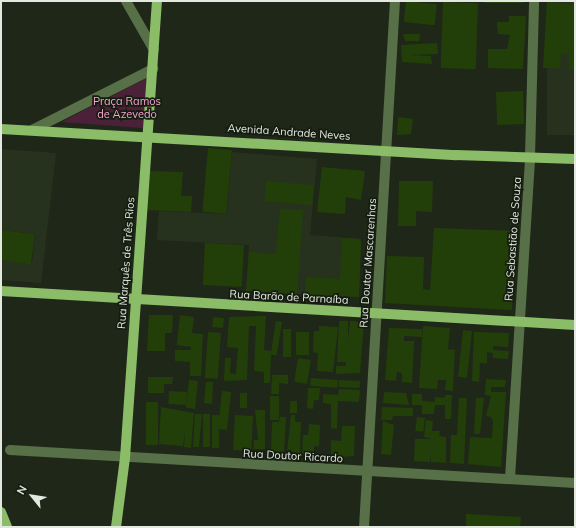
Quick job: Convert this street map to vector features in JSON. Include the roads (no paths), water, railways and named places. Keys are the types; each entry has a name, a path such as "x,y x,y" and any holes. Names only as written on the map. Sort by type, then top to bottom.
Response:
{"main road":[{"name":"Rua Marquês de Três Rios","path":"116,527 125,458 157,1"},
{"name":"Avenida Andrade Neves","path":"1,128 148,135 388,151 575,159"},
{"name":"Rua Barão de Parnaíba","path":"1,291 136,301 575,325"},
{"path":"1,512 7,527"}],"street":[{"path":"126,1 154,50"},
{"name":"Rua Doutor Mascarenhas","path":"364,527 388,151 395,1"},
{"name":"Rua Sebastião de Souza","path":"510,478 530,157 534,1"},
{"path":"32,130 153,69"},
{"name":"Rua Doutor Ricardo","path":"10,450 125,458 368,472 510,478 575,483"}],"park label":[{"name":"Praça Ramos de Azevedo","path":"127,108"}]}
